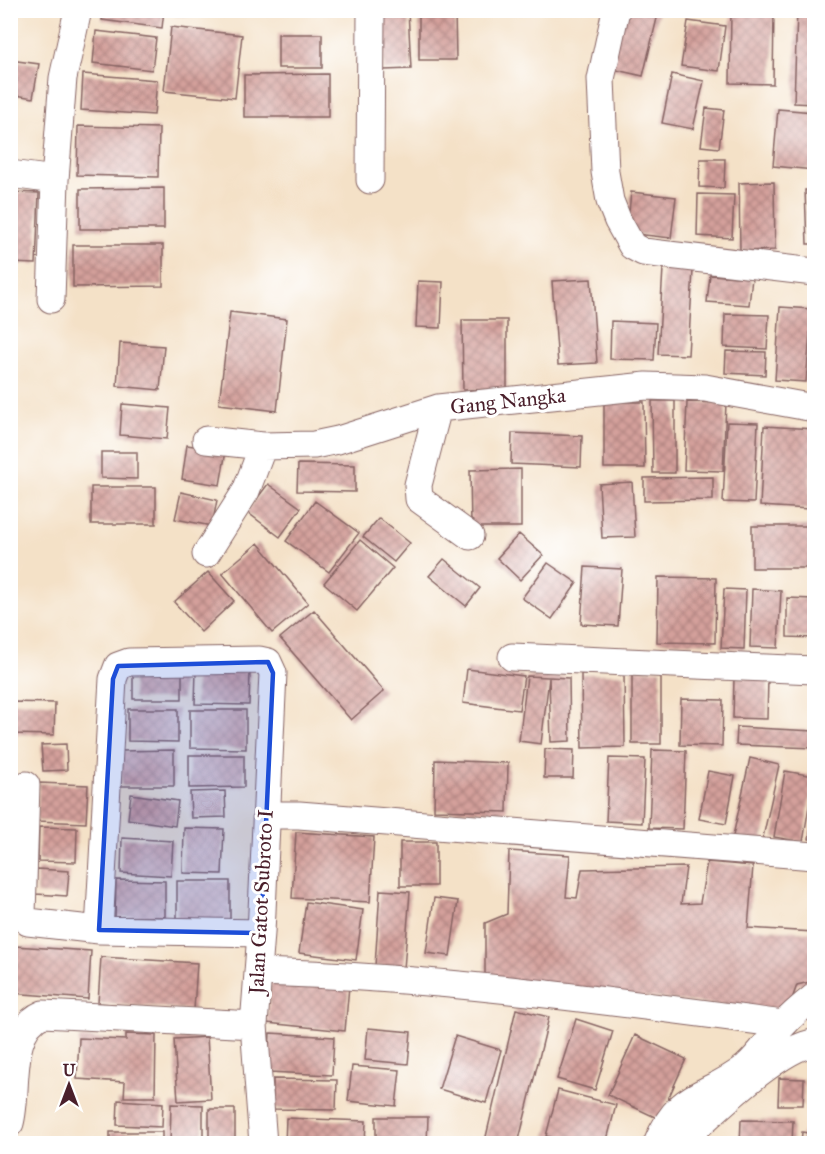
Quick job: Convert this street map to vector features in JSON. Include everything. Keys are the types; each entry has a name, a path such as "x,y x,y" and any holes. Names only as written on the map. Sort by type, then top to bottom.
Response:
{"street":[{"path":"51,299 55,180 63,78 78,10"},
{"path":"370,180 371,10"},
{"path":"616,10 601,78 605,172 610,201 632,246 643,252 814,272"},
{"path":"10,174 55,180"},
{"name":"Gang Nangka","path":"206,440 263,446 325,444 438,408 675,385 753,394 814,408"},
{"path":"438,408 418,485 419,499 470,536"},
{"path":"207,554 246,491 263,446"},
{"path":"512,657 814,670"},
{"name":"Jalan Gatot Subroto I","path":"99,930 112,679 118,666 129,662 259,660 268,662 273,673 261,933 254,1025 263,1143"},
{"path":"26,785 22,914 24,920 99,930 261,933"},
{"path":"267,815 299,815 814,856"},
{"path":"258,972 327,974 508,990 783,1024"},
{"path":"657,1143 666,1121 687,1100 744,1068 783,1024 814,997"},
{"path":"10,1123 23,1032 27,1024 42,1014 254,1025"},
{"path":"681,1143 688,1134 745,1086 795,1048 814,1043"}],"highlighted area":[{"path":"268,662 273,673 261,933 99,930 113,679 118,666"}],"building":[{"path":"103,10 164,10 162,28 102,20"},
{"path":"175,10 211,10 211,16 175,16"},
{"path":"382,10 408,10 411,69 384,70"},
{"path":"419,10 455,10 456,60 419,60"},
{"path":"621,10 659,10 643,76 607,68"},
{"path":"731,10 774,10 773,84 730,83"},
{"path":"797,10 814,10 814,104 794,103"},
{"path":"688,21 725,26 719,71 681,66"},
{"path":"171,27 242,35 235,98 164,91"},
{"path":"96,31 156,38 152,70 93,63"},
{"path":"278,34 322,34 322,68 278,68"},
{"path":"10,60 39,64 33,98 10,94"},
{"path":"83,74 157,80 154,115 81,110"},
{"path":"328,74 328,117 244,117 244,75"},
{"path":"672,74 704,81 693,129 662,123"},
{"path":"706,108 724,110 719,148 701,146"},
{"path":"778,109 814,112 814,170 773,166"},
{"path":"78,126 159,128 158,177 77,175"},
{"path":"700,159 725,159 724,188 699,187"},
{"path":"774,182 775,250 740,251 739,183"},
{"path":"164,188 164,229 80,229 80,189"},
{"path":"805,190 814,190 814,244 807,244"},
{"path":"10,192 39,193 36,264 10,263"},
{"path":"631,192 676,197 671,238 627,233"},
{"path":"698,194 734,195 732,238 697,236"},
{"path":"73,245 163,245 163,286 73,287"},
{"path":"663,268 693,270 688,355 658,354"},
{"path":"710,275 752,278 749,305 707,302"},
{"path":"591,279 597,363 558,365 552,281"},
{"path":"418,281 443,282 441,328 416,327"},
{"path":"780,307 812,309 806,382 775,380"},
{"path":"230,312 287,319 277,411 219,404"},
{"path":"725,314 769,315 767,349 724,347"},
{"path":"462,320 507,320 507,389 463,390"},
{"path":"611,321 656,323 654,360 610,359"},
{"path":"120,343 164,346 160,390 117,386"},
{"path":"814,348 814,377 810,376"},
{"path":"726,351 766,352 765,375 725,373"},
{"path":"652,401 675,401 675,473 653,473"},
{"path":"604,402 644,402 645,468 604,468"},
{"path":"687,402 726,403 723,471 684,470"},
{"path":"122,404 170,408 167,439 120,435"},
{"path":"727,422 758,423 754,503 723,502"},
{"path":"764,426 814,429 809,509 760,506"},
{"path":"512,433 582,436 581,467 511,464"},
{"path":"187,445 226,451 220,485 182,479"},
{"path":"101,452 137,452 137,479 101,478"},
{"path":"298,464 355,465 355,492 297,491"},
{"path":"521,469 521,527 471,527 470,470"},
{"path":"713,477 713,500 644,501 644,478"},
{"path":"632,482 635,537 602,538 599,484"},
{"path":"268,484 301,508 280,537 247,512"},
{"path":"91,487 156,487 156,524 91,524"},
{"path":"181,492 217,500 212,526 175,519"},
{"path":"315,501 359,533 329,572 286,541"},
{"path":"379,518 410,543 394,562 363,537"},
{"path":"752,526 814,526 814,568 752,568"},
{"path":"519,534 543,555 520,580 497,558"},
{"path":"360,540 393,568 357,611 324,583"},
{"path":"258,543 308,603 272,633 222,573"},
{"path":"444,559 480,588 466,606 429,576"},
{"path":"548,563 577,583 552,619 522,598"},
{"path":"585,567 622,569 618,626 581,624"},
{"path":"208,572 234,601 201,632 174,602"},
{"path":"658,577 716,578 715,643 657,642"},
{"path":"724,589 746,590 744,649 721,648"},
{"path":"752,589 781,591 778,648 750,647"},
{"path":"787,598 814,599 814,638 787,637"},
{"path":"314,610 384,691 351,720 280,638"},
{"path":"133,667 182,668 182,699 133,699"},
{"path":"467,669 524,676 519,710 463,703"},
{"path":"632,669 661,670 661,744 632,744"},
{"path":"196,670 250,671 249,705 195,704"},
{"path":"581,674 624,674 625,747 582,748"},
{"path":"527,676 569,678 570,741 551,742 549,678 541,744 519,741"},
{"path":"734,677 768,678 767,719 733,718"},
{"path":"681,699 723,700 722,746 680,745"},
{"path":"10,702 55,703 54,735 10,734"},
{"path":"128,709 178,709 178,742 128,741"},
{"path":"190,710 246,710 246,749 190,748"},
{"path":"737,727 814,731 814,748 736,745"},
{"path":"66,744 67,770 43,771 41,745"},
{"path":"10,748 13,749 12,773 10,773"},
{"path":"545,749 574,750 573,778 544,778"},
{"path":"174,750 174,786 121,786 121,751"},
{"path":"652,750 686,751 683,829 649,828"},
{"path":"189,755 244,755 244,787 189,788"},
{"path":"609,758 645,759 642,823 606,821"},
{"path":"750,758 779,765 762,842 733,836"},
{"path":"435,760 508,763 507,812 434,810"},
{"path":"708,771 735,776 726,824 699,819"},
{"path":"785,771 814,776 803,842 774,837"},
{"path":"39,783 88,785 86,823 37,821"},
{"path":"225,791 226,817 191,818 190,792"},
{"path":"131,794 178,801 175,826 128,819"},
{"path":"814,815 814,840 809,839"},
{"path":"39,827 77,828 76,862 38,861"},
{"path":"184,828 224,829 222,874 183,873"},
{"path":"296,832 374,837 370,902 292,898"},
{"path":"122,838 173,841 171,876 121,873"},
{"path":"400,842 436,842 436,886 400,886"},
{"path":"509,851 570,855 566,897 577,898 582,869 686,867 681,904 700,903 707,862 753,866 748,928 814,932 814,981 797,985 787,1013 485,979 485,923 507,914"},
{"path":"37,869 69,871 67,896 36,894"},
{"path":"116,880 165,881 165,917 115,917"},
{"path":"177,881 230,881 230,921 177,921"},
{"path":"380,890 410,892 404,969 375,966"},
{"path":"434,898 458,901 450,956 426,953"},
{"path":"306,902 363,910 356,960 299,953"},
{"path":"14,946 91,951 88,999 11,993"},
{"path":"101,957 197,963 194,1010 98,1003"},
{"path":"271,978 349,986 345,1031 267,1023"},
{"path":"516,1009 549,1017 518,1144 497,1144 485,1141"},
{"path":"576,1019 613,1031 595,1090 557,1079"},
{"path":"368,1028 411,1032 408,1064 365,1060"},
{"path":"270,1033 334,1037 332,1075 268,1072"},
{"path":"126,1034 156,1035 155,1097 124,1097 125,1082 77,1079 79,1038 126,1040"},
{"path":"635,1035 686,1059 659,1119 608,1095"},
{"path":"455,1036 501,1050 486,1103 439,1089"},
{"path":"207,1037 211,1099 178,1101 174,1039"},
{"path":"352,1066 400,1070 396,1106 348,1101"},
{"path":"779,1078 804,1079 803,1105 778,1105"},
{"path":"273,1079 337,1080 336,1110 273,1109"},
{"path":"558,1090 616,1105 606,1144 574,1144 546,1136"},
{"path":"118,1100 163,1103 162,1127 117,1125"},
{"path":"171,1104 203,1105 203,1144 170,1144"},
{"path":"209,1109 235,1109 235,1144 209,1144"},
{"path":"376,1117 428,1117 427,1144 376,1144"},
{"path":"286,1118 366,1121 365,1144 285,1144"},
{"path":"741,1120 793,1121 792,1144 740,1144"},
{"path":"110,1132 162,1132 162,1144 110,1144"},
{"path":"802,1132 814,1134 814,1144 801,1144"}]}
